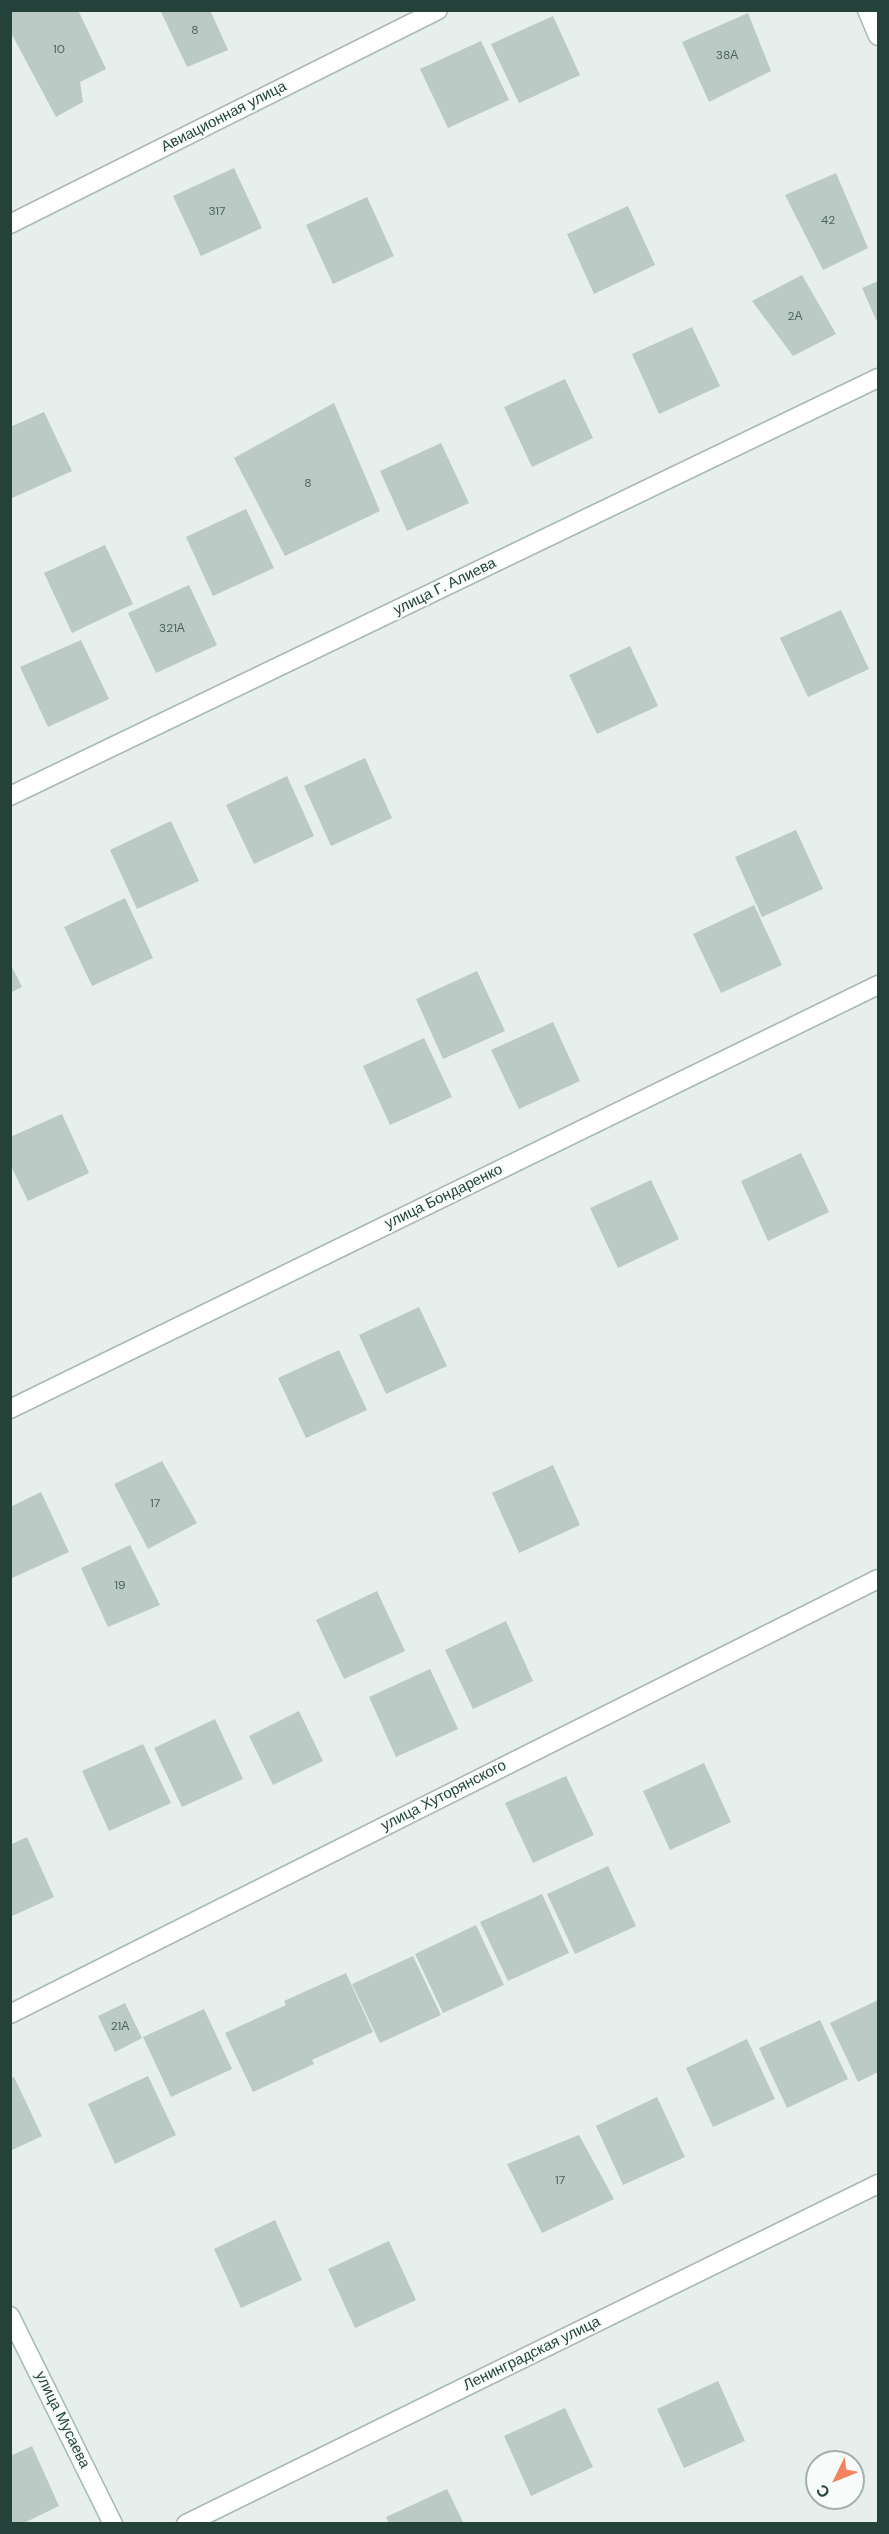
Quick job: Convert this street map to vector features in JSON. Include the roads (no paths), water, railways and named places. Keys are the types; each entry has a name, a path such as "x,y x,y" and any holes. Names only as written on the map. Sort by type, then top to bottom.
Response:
{"street":[{"name":"Авиационная улица","path":"10,224 438,10"},
{"path":"867,10 879,36"},
{"name":"улица Г. Алиева","path":"10,796 879,378"},
{"name":"улица Бондаренко","path":"10,1409 879,985"},
{"name":"улица Хуторянского","path":"10,2014 879,1579"},
{"name":"Ленинградская улица","path":"186,2523 879,2184"},
{"name":"улица Мусаева","path":"10,2316 113,2523"}]}
